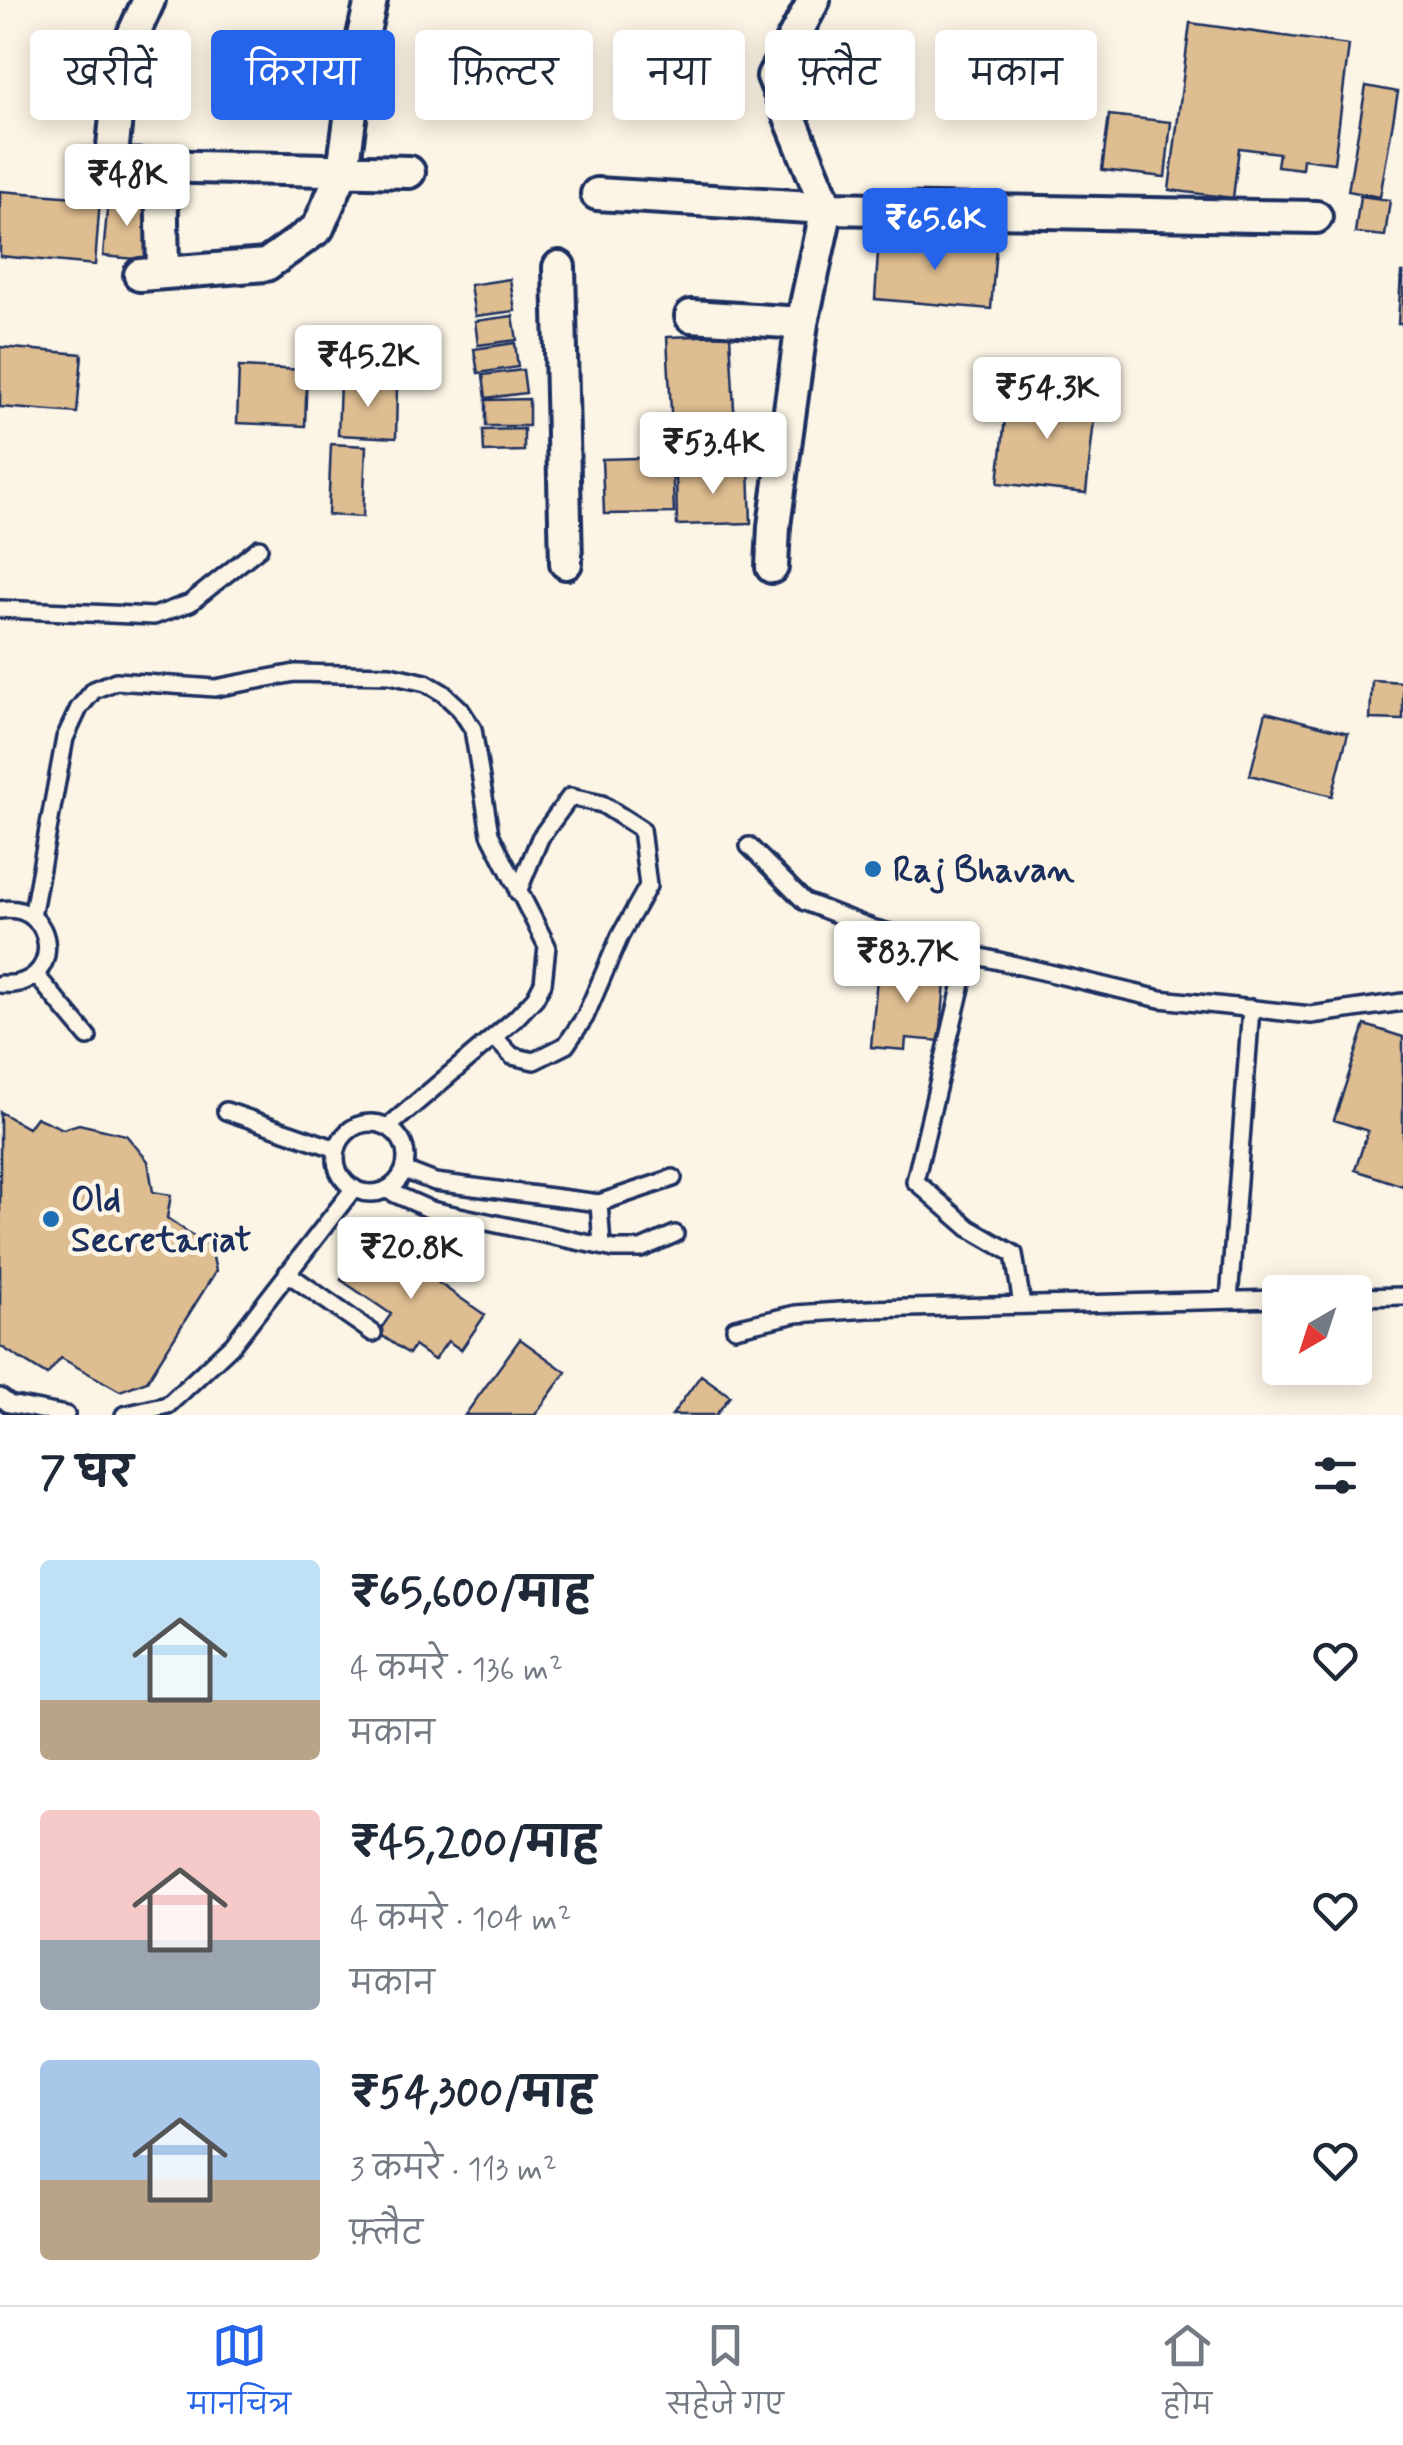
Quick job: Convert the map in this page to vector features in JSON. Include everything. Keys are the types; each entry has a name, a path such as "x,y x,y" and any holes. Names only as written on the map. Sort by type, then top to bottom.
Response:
{"street":[{"path":"149,0 122,60 111,165 409,172"},
{"path":"161,166 151,274 266,266 318,228 344,170 359,54 371,0"},
{"path":"772,568 774,526 802,323 827,208 773,76 814,0"},
{"path":"597,194 827,208 1316,217"},
{"path":"559,267 566,564"},
{"path":"691,316 802,323"}],"lane":[{"path":"0,608 154,616 190,603 259,548"},
{"path":"32,917 66,738 79,708 94,690 116,681 214,688 296,673 390,675 426,683 460,708 473,729 490,834 547,946 547,962 535,998 388,1127"},
{"path":"494,1037 512,1056 534,1061 566,1044 586,1017 620,936 648,886 641,830 602,804 570,797 540,838 518,892"},
{"path":"748,846 804,902 872,928 969,954 1160,998 1311,1015 1403,1002"},
{"path":"0,910 21,911 32,917 46,938 47,952 36,974 25,982 0,984"},
{"path":"969,954 915,1181 969,1228 1014,1254 1022,1305"},
{"path":"36,974 88,1037"},
{"path":"1229,1300 1250,1008"},
{"path":"226,1112 337,1149"},
{"path":"372,1122 388,1127 402,1140 407,1152 404,1170 396,1184 386,1190 364,1192 354,1188 338,1172 337,1149 349,1130 360,1124 372,1122"},
{"path":"404,1170 435,1182 599,1203 673,1178"},
{"path":"124,1415 168,1406 233,1344 354,1188"},
{"path":"386,1190 431,1210 602,1246 641,1249 675,1234"},
{"path":"599,1203 602,1246"},
{"path":"287,1273 372,1333"},
{"path":"1372,1297 1403,1296"},
{"path":"735,1328 796,1314 1262,1299"},
{"path":"0,1397 9,1404 66,1415"}],"building":[{"path":"1190,23 1349,45 1334,163 1303,159 1302,169 1277,166 1279,153 1239,148 1233,198 1169,190"},
{"path":"1366,86 1398,92 1380,197 1348,191"},
{"path":"1109,115 1171,122 1165,177 1102,170"},
{"path":"0,191 100,199 95,265 0,256"},
{"path":"1360,196 1390,200 1385,236 1355,233"},
{"path":"108,199 151,202 146,260 103,256"},
{"path":"879,238 996,247 991,309 875,299"},
{"path":"1401,273 1403,324 1398,324"},
{"path":"510,279 515,311 475,316 470,285"},
{"path":"513,316 517,340 478,345 475,321"},
{"path":"730,335 737,465 674,468 667,337"},
{"path":"515,343 518,367 478,373 474,349"},
{"path":"0,347 82,354 77,413 0,407"},
{"path":"239,367 307,370 305,426 237,423"},
{"path":"523,370 526,393 486,398 483,375"},
{"path":"340,382 397,384 396,438 338,435"},
{"path":"1008,391 1096,402 1086,493 998,483"},
{"path":"529,399 529,426 486,426 486,400"},
{"path":"524,429 524,451 484,452 483,430"},
{"path":"331,444 366,446 363,517 328,515"},
{"path":"672,457 674,513 604,514 602,459"},
{"path":"749,468 751,523 677,525 676,470"},
{"path":"1372,680 1403,682 1403,720 1370,719"},
{"path":"1266,712 1348,733 1332,796 1250,775"},
{"path":"878,965 946,971 940,1041 906,1038 905,1050 871,1047"},
{"path":"1365,1025 1403,1037 1403,1186 1355,1170 1368,1131 1334,1120"},
{"path":"0,1112 28,1128 36,1117 63,1129 79,1124 126,1135 148,1161 153,1192 171,1195 167,1218 211,1248 216,1271 147,1381 120,1391 61,1358 47,1375 0,1346"},
{"path":"371,1236 485,1315 461,1350 448,1341 434,1360 414,1346 409,1354 378,1333 391,1314 341,1280"},
{"path":"520,1339 566,1372 535,1415 465,1415"},
{"path":"701,1375 730,1396 716,1415 672,1415"}],"place":[{"name":"Raj Bhavan","path":"873,869"},
{"name":"Old Secretariat","path":"51,1219"}]}
